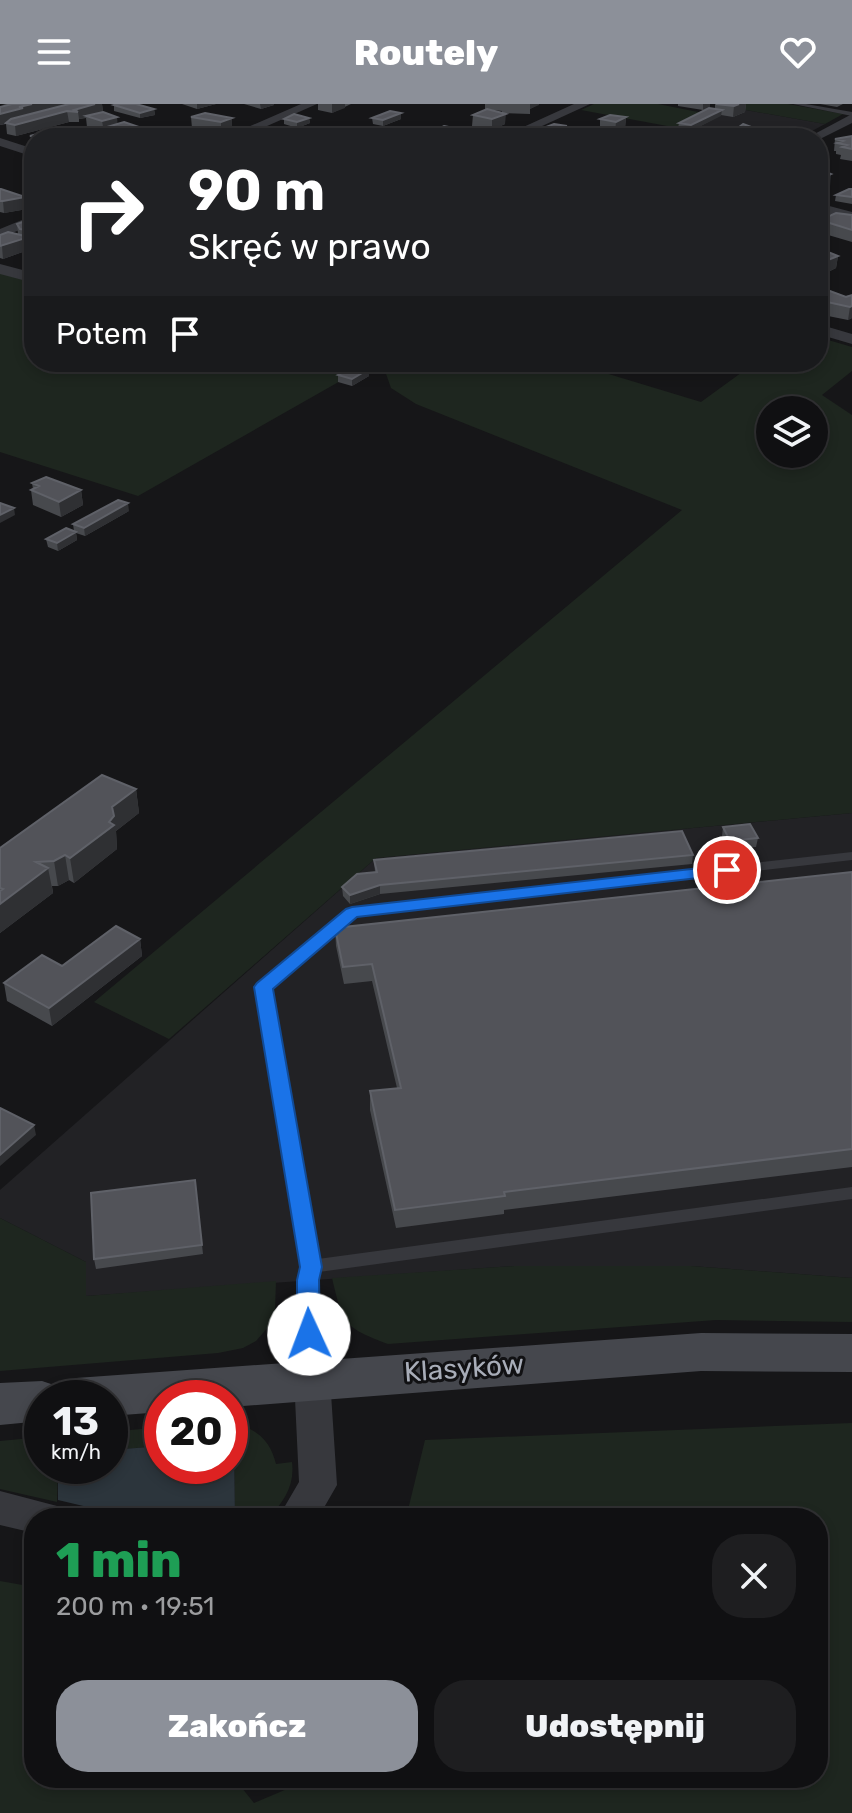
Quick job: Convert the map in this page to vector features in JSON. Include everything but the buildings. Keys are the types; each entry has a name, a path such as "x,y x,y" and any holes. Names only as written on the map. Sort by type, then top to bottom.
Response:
{"street":[{"path":"528,128 584,104"},
{"path":"252,128 305,105"},
{"path":"828,130 850,119"},
{"path":"0,142 24,150"},
{"path":"828,210 852,216"},
{"path":"0,234 24,223"},
{"path":"0,269 24,275"},
{"path":"828,332 852,339"},
{"name":"Klasyków","path":"128,1394 701,1352 852,1353"},
{"path":"303,1508 318,1485 312,1378"},
{"path":"0,1404 24,1402"},
{"path":"0,1508 24,1514"}],"lane":[{"path":"796,104 850,119"},
{"path":"312,1378 307,1312 311,1267 264,987 352,912 852,856"},
{"path":"311,1267 852,1193"}],"shaded area":[{"path":"594,104 658,104 708,114 678,128 581,110"},
{"path":"788,104 843,114 825,124 724,106"},
{"path":"724,106 825,124 818,128 678,128"},
{"path":"0,272 24,279 24,372 356,372 138,496 0,452"},
{"path":"828,340 852,347 852,371 824,396 756,396 756,468 828,468 828,399 852,415 852,813 376,858 169,1039 94,1002 682,510 416,404 391,388 385,372 602,372 701,402 742,372 828,372"},
{"path":"852,813 852,1278 691,1266 515,1266 86,1296 86,1262 0,1218 0,1190 376,858"},
{"path":"0,1218 86,1262 86,1296 276,1281 275,1311 270,1325 256,1341 243,1348 218,1353 0,1371"},
{"path":"514,1266 691,1266 852,1278 852,1322 716,1320 388,1344 362,1333 347,1322 332,1278"},
{"path":"852,1423 852,1813 0,1813 0,1581 24,1585 24,1788 242,1788 254,1803 289,1788 828,1788 828,1508 408,1508 425,1440"},
{"path":"248,1428 265,1441 276,1464 292,1462 292,1478 277,1508 235,1508 235,1484 248,1484"},
{"path":"144,1429 144,1447 128,1449 128,1430"},
{"path":"24,1439 24,1484 58,1484 57,1502 0,1489 0,1441"},
{"path":"144,1447 144,1484 235,1484 235,1508 92,1508 58,1500 58,1484 128,1484 128,1449"}],"route":[{"path":"309,1334 307,1312 311,1267 264,987 352,912 727,870"}]}
